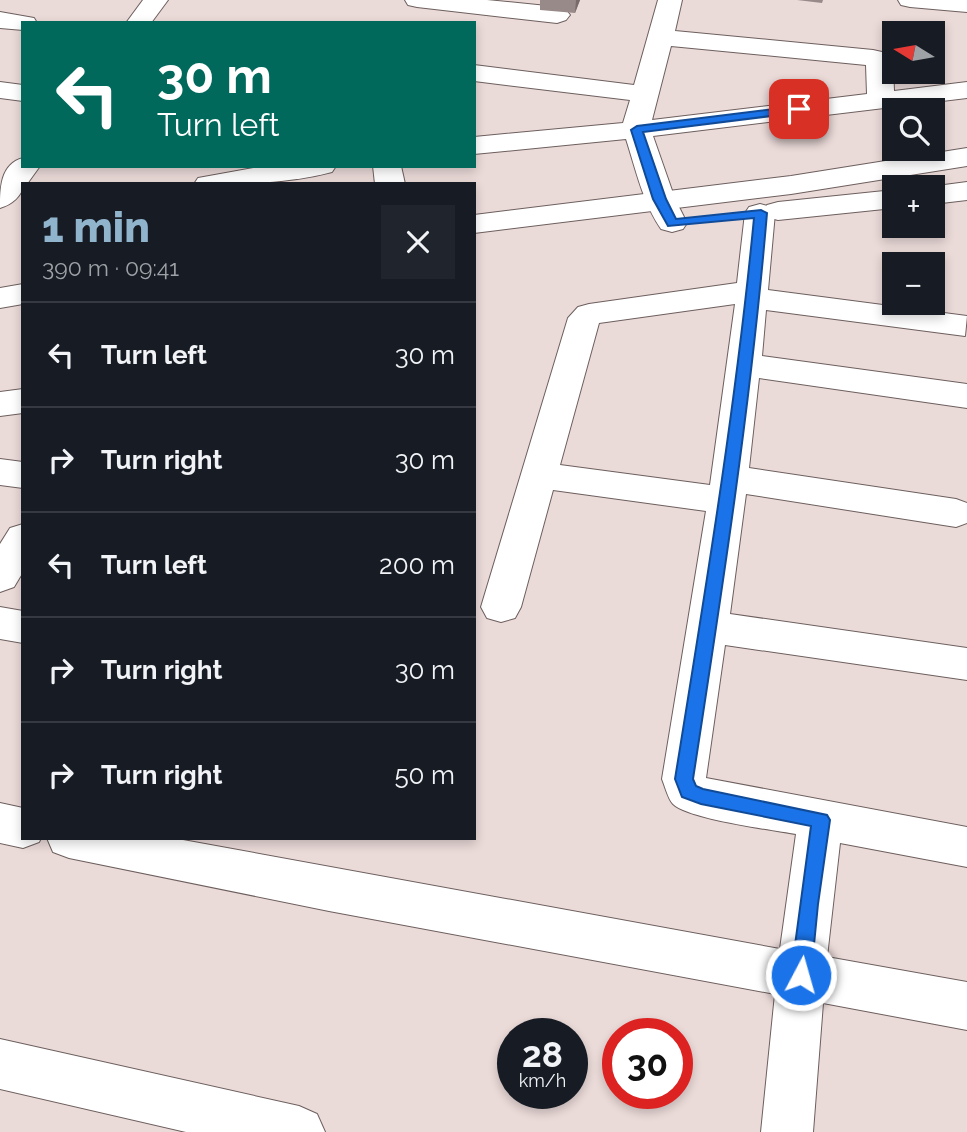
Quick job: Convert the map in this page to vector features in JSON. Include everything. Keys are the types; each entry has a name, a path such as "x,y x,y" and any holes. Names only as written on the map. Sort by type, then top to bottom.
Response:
{"street":[{"path":"140,21 156,0"},
{"path":"417,0 445,13 557,15"},
{"path":"666,211 637,130 670,0"},
{"path":"910,0 967,5"},
{"path":"966,0 967,17"},
{"path":"0,20 21,23"},
{"path":"659,37 873,58 880,64 881,100"},
{"path":"476,73 644,94"},
{"path":"0,90 21,93"},
{"path":"476,146 637,130 967,90"},
{"path":"476,251 791,185 967,158"},
{"path":"221,182 309,168"},
{"path":"945,194 967,191"},
{"path":"476,224 666,211 761,213 882,201"},
{"path":"761,213 746,365 684,779 689,791 701,797 967,847"},
{"path":"0,220 21,216"},
{"path":"0,297 21,294"},
{"path":"501,607 584,318 589,314 753,295 964,326"},
{"path":"0,324 21,321"},
{"path":"746,365 967,396"},
{"path":"0,404 21,401"},
{"path":"0,472 21,475"},
{"path":"538,475 728,489 956,513"},
{"path":"0,577 17,540"},
{"path":"0,623 21,627"},
{"path":"708,627 967,664"},
{"path":"787,1132 808,904 821,820"},
{"path":"0,823 21,828"},
{"path":"79,840 444,911 967,1006"},
{"path":"0,1064 299,1132"}],"route":[{"path":"799,109 637,130 660,199 672,223 761,213 749,338 725,515 684,779 689,791 701,797 821,820 808,904 801,975"}]}
